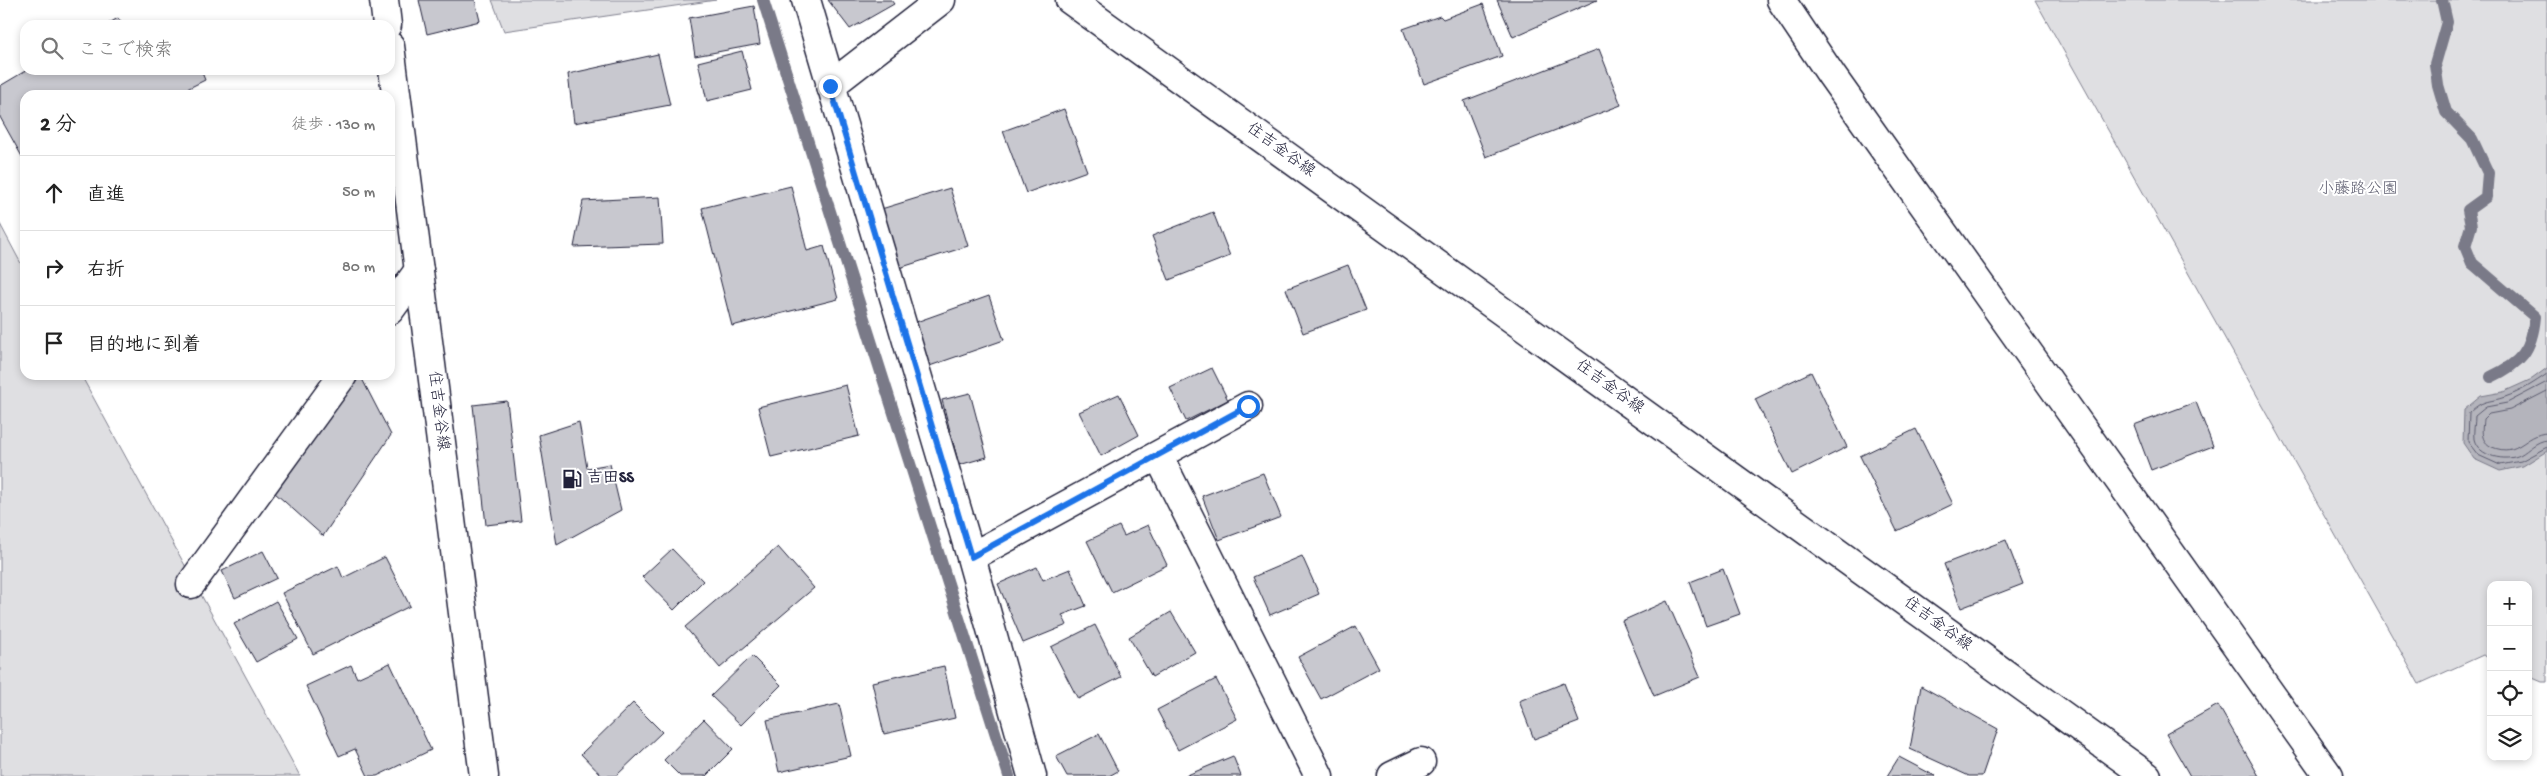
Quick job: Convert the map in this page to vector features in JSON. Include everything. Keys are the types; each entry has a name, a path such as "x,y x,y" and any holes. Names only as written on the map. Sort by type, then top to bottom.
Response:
{"street":[{"path":"384,0 386,20"},
{"path":"806,0 971,557 1032,776"},
{"path":"830,86 942,0"},
{"name":"住吉金谷線","path":"1070,0 2147,776"},
{"path":"1781,0 1832,76 2328,776"},
{"name":"住吉金谷線","path":"394,75 484,776"},
{"path":"395,303 419,270"},
{"path":"191,584 339,380"},
{"path":"971,557 1248,406"},
{"path":"1158,455 1319,776"},
{"path":"1392,776 1421,762"}],"green space":[{"path":"492,0 716,0 504,31"},
{"name":"小藤路公園","path":"2035,0 2547,0 2547,682 2532,678 2532,581 2487,581 2487,657 2483,655 2419,684"},
{"path":"0,224 20,262 20,380 84,380 300,776 0,776"}],"water":[{"path":"2547,368 2547,451 2523,466 2500,471 2474,459 2463,443 2464,410 2481,396 2503,392 2532,379"}],"building":[{"path":"419,0 475,0 480,21 427,34"},
{"path":"828,0 891,0 894,4 850,29"},
{"path":"1497,0 1597,0 1513,37"},
{"path":"1483,4 1502,56 1424,84 1403,29 1440,16 1443,19"},
{"path":"754,6 760,44 695,56 689,18"},
{"path":"1599,49 1621,105 1486,157 1464,101"},
{"path":"742,51 752,90 707,101 698,62"},
{"path":"658,54 670,105 574,123 568,74"},
{"path":"20,74 203,75 205,80 185,90 20,90 20,153 0,117 0,86"},
{"path":"1064,109 1087,171 1026,193 1003,131"},
{"path":"791,186 807,251 824,246 838,299 732,326 702,208"},
{"path":"950,188 968,246 896,269 878,210"},
{"path":"660,197 663,244 574,247 583,201"},
{"path":"1213,212 1230,256 1169,280 1152,236"},
{"path":"1348,265 1366,310 1303,333 1286,289"},
{"path":"989,296 1004,340 921,369 905,326"},
{"path":"1212,368 1228,400 1186,421 1170,388"},
{"path":"1811,372 1847,447 1792,474 1755,399"},
{"path":"356,380 363,380 391,435 323,536 275,493"},
{"path":"846,385 859,436 771,457 758,407"},
{"path":"970,393 987,457 959,465 942,400"},
{"path":"1119,394 1139,435 1101,456 1079,412"},
{"path":"507,401 521,521 486,525 473,405"},
{"path":"2196,402 2213,446 2151,470 2134,425"},
{"path":"579,422 587,468 610,464 621,510 557,545 539,435"},
{"path":"1916,429 1953,504 1897,531 1860,456"},
{"path":"1263,473 1281,517 1219,540 1202,496"},
{"path":"1148,525 1167,565 1112,592 1087,541 1119,526 1124,536"},
{"path":"2006,540 2023,584 1961,608 1944,564"},
{"path":"778,547 814,588 720,668 685,627"},
{"path":"672,549 703,581 674,610 642,577"},
{"path":"263,551 277,578 235,598 222,571"},
{"path":"1302,556 1319,594 1270,615 1253,577"},
{"path":"385,557 410,606 313,654 282,593 338,566 343,578"},
{"path":"1037,567 1043,580 1070,569 1086,606 1062,615 1067,625 1023,643 998,584"},
{"path":"1723,569 1740,614 1706,626 1690,582"},
{"path":"276,601 298,639 256,662 234,624"},
{"path":"1667,601 1700,677 1654,696 1622,621"},
{"path":"1171,612 1195,652 1152,677 1129,637"},
{"path":"1095,625 1121,677 1078,699 1051,647"},
{"path":"1356,626 1379,668 1321,699 1298,657"},
{"path":"752,656 781,685 741,725 711,696"},
{"path":"390,663 431,750 377,776 368,776 355,749 339,756 306,686 351,665 357,678"},
{"path":"944,666 955,718 884,734 872,682"},
{"path":"1216,679 1237,719 1178,750 1157,710"},
{"path":"1564,683 1579,722 1534,739 1519,701"},
{"path":"1921,686 1998,729 1982,776 1969,776 1910,749"},
{"path":"633,703 662,732 616,776 602,776 581,754"},
{"path":"839,704 851,756 779,772 767,720"},
{"path":"2218,705 2259,776 2190,776 2166,734"},
{"path":"704,719 733,749 706,776 680,776 664,760"},
{"path":"1099,734 1118,771 1109,776 1067,776 1056,756"},
{"path":"1233,756 1241,776 1185,776"},
{"path":"1899,757 1935,776 1887,776"}],"waterway":[{"path":"763,0 1009,776"},
{"path":"2442,0 2447,22 2435,64 2438,85 2446,112 2472,139 2488,173 2486,197 2468,210 2471,226 2465,246 2472,263 2535,317 2531,338 2523,354 2517,361 2491,377"}],"place":[{"name":"吉田SS","path":"572,479"}],"route":[{"path":"830,86 971,557 1248,406"}]}
